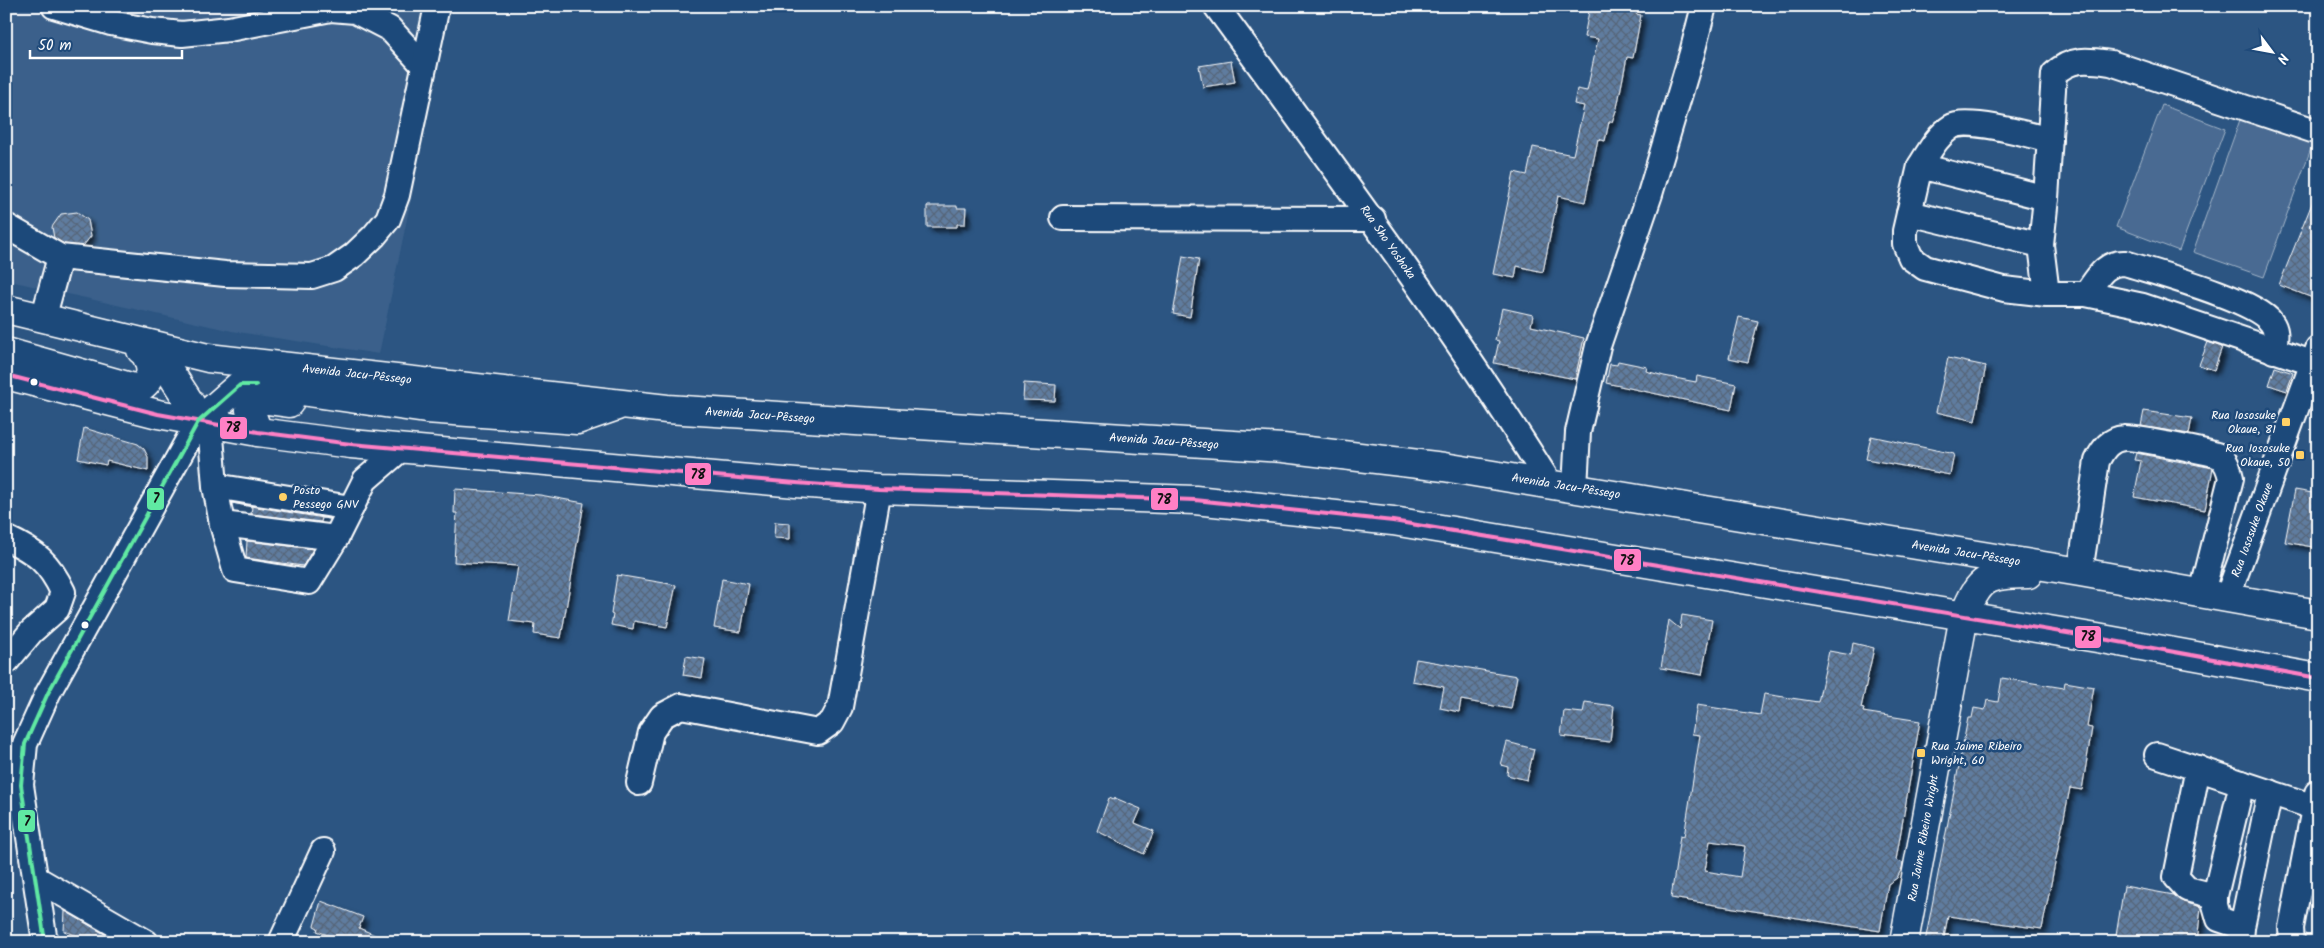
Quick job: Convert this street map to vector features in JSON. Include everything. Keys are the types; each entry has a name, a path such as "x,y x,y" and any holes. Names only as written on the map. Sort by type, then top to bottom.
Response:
{"main road":[{"name":"Avenida Jacu-Pêssego","path":"6,309 137,346 208,358 667,409 1283,448 1444,466 1951,550 2318,614"},
{"path":"6,352 134,388 141,387 149,379 150,364 137,346"},
{"path":"137,346 168,369 204,423"},
{"path":"6,375 158,414 204,423 258,432 401,449 699,476 879,489 1195,500 1393,521 1964,616 2318,678"},
{"path":"204,423 240,385 259,385 426,409 577,420 623,404"},
{"path":"258,432 250,410 260,399 457,423 499,414"},
{"path":"1951,550 1962,564 1967,579 1964,616"},
{"path":"1964,616 1974,594 1992,576 2080,572"},
{"name":"Rua Jaime Ribeiro Wright","path":"1904,942 1964,616"}],"street":[{"path":"54,6 110,23 152,31 182,34 229,29 331,9 355,11 390,30 424,66"},
{"path":"6,226 60,257 225,274 312,276 334,269 354,255 374,236 388,218 397,195 437,6"},
{"name":"Rua Sho Yoshoka","path":"1216,6 1373,219 1497,399 1563,486"},
{"path":"1563,486 1598,346 1650,194 1704,6"},
{"path":"2047,294 2041,244 2054,74 2063,66 2076,61 2111,63 2318,132"},
{"path":"2050,140 1974,123 1953,125 1939,137 1920,166 1909,213 1905,244 1911,258 1925,268 2004,288 2047,294 2086,294 2143,306 2274,351 2315,356"},
{"path":"1920,166 2046,198"},
{"path":"1909,213 2041,244"},
{"path":"1063,218 1373,219"},
{"path":"43,319 60,257"},
{"path":"2086,294 2105,267 2114,263 2125,263 2242,302 2261,312 2271,322 2277,333 2274,351"},
{"name":"Rua Iososuke Okaue","path":"2214,596 2315,356"},
{"path":"204,423 222,524 235,570 309,582 336,538 365,480 401,449"},
{"path":"45,942 37,879 21,786 25,744 52,685 204,423"},
{"path":"2080,572 2097,462 2102,450 2110,442 2125,437 2204,451 2219,456 2229,466 2231,478 2214,596"},
{"path":"215,486 351,508"},
{"path":"639,783 651,732 662,716 681,706 818,732 832,722 840,707 879,489"},
{"path":"222,524 336,538"},
{"path":"6,538 27,548 43,559 54,571 63,592 57,609 31,632 6,662"},
{"path":"2157,755 2270,792 2316,799 2291,928 2292,942"},
{"path":"2198,768 2176,877 2187,889 2215,896"},
{"path":"2242,783 2214,905 2218,917 2241,934 2270,792"},
{"path":"282,942 324,851"},
{"path":"37,879 146,942"}],"shaded area":[{"path":"6,6 451,6 379,354 232,331 6,280"},
{"path":"2162,105 2225,129 2179,251 2116,227"},
{"path":"2241,117 2313,143 2264,277 2193,252"}],"building":[{"path":"1590,6 1637,6 1636,14 1641,15 1633,58 1627,57 1617,108 1612,122 1609,122 1605,141 1598,139 1585,202 1558,196 1543,272 1517,266 1515,278 1493,274 1514,172 1527,175 1533,147 1573,155 1584,106 1574,104 1577,89 1587,91 1598,39 1584,37"},
{"path":"1231,61 1235,82 1203,87 1199,66"},
{"path":"2317,191 2318,237 2312,251 2318,253 2318,300 2279,285"},
{"path":"927,206 957,206 957,208 966,208 965,224 957,224 957,227 927,227"},
{"path":"77,212 88,220 91,236 83,246 64,244 54,238 52,227 61,214"},
{"path":"1183,256 1199,259 1190,317 1173,314"},
{"path":"1502,308 1533,315 1531,326 1584,338 1575,379 1494,363 1499,341 1495,340"},
{"path":"1739,317 1758,321 1748,362 1729,358"},
{"path":"2208,342 2222,347 2214,370 2199,365"},
{"path":"1948,358 1986,366 1975,421 1936,412"},
{"path":"1618,361 1647,367 1646,371 1664,376 1696,382 1697,376 1736,384 1731,410 1606,383 1610,364 1617,365"},
{"path":"2275,367 2293,373 2287,391 2269,385"},
{"path":"1024,383 1056,385 1055,401 1023,400"},
{"path":"2144,411 2192,418 2189,434 2141,426"},
{"path":"84,428 138,444 144,449 148,457 148,471 107,461 106,465 78,459"},
{"path":"1871,436 1954,454 1950,475 1866,459"},
{"path":"2136,453 2213,468 2205,510 2134,497 2141,461 2134,460"},
{"path":"455,489 540,495 584,503 561,638 534,634 535,624 509,621 518,566 454,562 457,513 454,513"},
{"path":"2295,490 2318,494 2318,548 2285,542"},
{"path":"232,503 330,519 322,518 321,522 251,514 252,507"},
{"path":"775,522 790,523 790,539 774,538"},
{"path":"247,541 313,549 303,566 246,558"},
{"path":"617,575 676,585 667,627 634,621 633,629 611,625"},
{"path":"722,579 749,584 741,632 714,628"},
{"path":"1682,615 1712,620 1702,675 1661,668 1669,620 1680,629"},
{"path":"1853,643 1874,648 1861,708 1864,709 1863,712 1920,721 1896,860 1903,863 1897,878 1888,884 1880,931 1671,898 1680,836 1684,837 1700,735 1692,734 1697,705 1760,715 1764,694 1818,702 1829,651 1851,655","holes":["1710,841 1745,846 1740,877 1705,871"]},
{"path":"686,656 705,659 702,678 683,675"},
{"path":"1416,659 1517,676 1511,709 1461,700 1459,712 1440,708 1444,687 1412,681"},
{"path":"2002,678 2064,688 2065,682 2094,687 2087,727 2092,728 2082,790 2070,788 2042,929 1948,916 1943,942 1925,942 1968,718 1972,718 1974,708 1985,710 1987,700 1998,702"},
{"path":"1585,702 1614,706 1610,742 1561,736 1564,711 1583,713"},
{"path":"1507,742 1534,749 1527,780 1507,775 1508,767 1501,765"},
{"path":"1109,798 1114,800 1115,798 1141,809 1135,823 1154,831 1144,854 1097,831"},
{"path":"2124,886 2174,895 2183,902 2201,907 2197,942 2115,942"},
{"path":"321,901 363,917 359,928 391,942 331,942 333,937 317,931 318,928 314,926"},
{"path":"65,911 118,942 95,942 64,931"}],"transit line":[{"name":"78","path":"6,375 158,414 258,432 351,444 879,489 1195,500 1393,521 2097,638 2318,678"},
{"name":"7","path":"45,942 21,785 25,744 48,693 198,422 240,385 256,385"}],"place":[{"name":"Rua Iososuke Okaue, 81","path":"2286,422"},
{"name":"Rua Iososuke Okaue, 50","path":"2300,455"},
{"name":"Posto Pessego GNV","path":"283,497"},
{"name":"Rua Jaime Ribeiro Wright, 60","path":"1921,753"}]}
